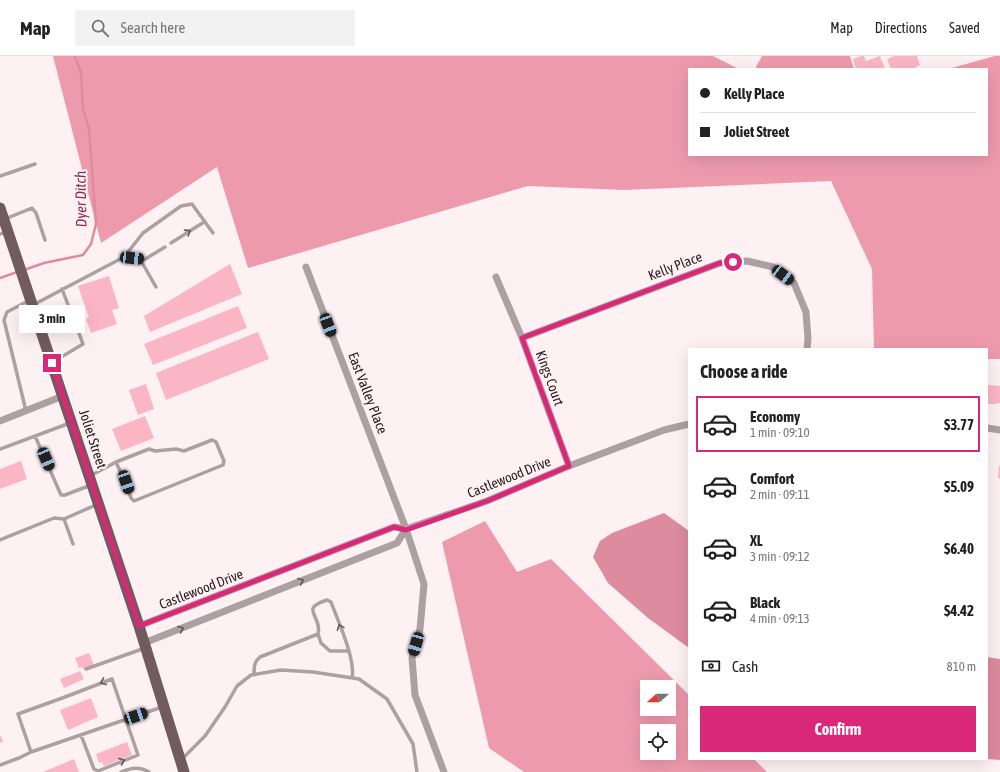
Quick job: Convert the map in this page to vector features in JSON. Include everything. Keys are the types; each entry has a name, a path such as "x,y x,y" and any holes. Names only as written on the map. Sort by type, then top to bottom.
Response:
{"main road":[{"name":"Joliet Street","path":"2,214 4,233 19,264 32,302 139,626 184,772"}],"street":[{"name":"Kelly Place","path":"522,338 720,263 747,260 773,268 794,283 806,312 807,348"},
{"name":"East Valley Place","path":"306,267 406,530 424,584 420,629 412,658 415,695 444,772"},
{"name":"Kings Court","path":"496,277 522,338 569,466"},
{"path":"0,421 63,396"},
{"name":"Castlewood Drive","path":"139,626 394,527 406,530 487,501 569,466 664,430 688,424"},
{"path":"988,428 1000,430"},
{"name":"Castlewood Drive","path":"145,646 397,543 406,530"}],"lane":[{"path":"0,176 35,164"},
{"path":"26,411 4,320 7,312 62,289 124,257 143,233 181,206 192,204 213,234"},
{"path":"2,214 32,208 36,213 45,240"},
{"path":"171,243 204,222"},
{"path":"142,261 165,246"},
{"path":"124,257 140,259 156,286"},
{"path":"52,363 83,344 62,289"},
{"path":"0,449 72,423"},
{"path":"36,436 61,495 65,495 91,481 116,462 149,449 154,451 176,449 184,451 212,440 216,442 224,462 223,465 134,501 131,498 126,482 116,462"},
{"path":"0,540 54,518 64,519 99,504"},
{"path":"64,519 73,544"},
{"path":"349,651 335,652 325,648 318,634 319,629 312,609 314,606 327,600 331,602 349,651 354,670 352,678"},
{"path":"254,675 254,666 260,657 318,634"},
{"path":"86,670 145,646"},
{"path":"180,761 205,736 225,707 237,686 251,675 281,670 313,672 359,679 387,699 413,744 417,772"},
{"path":"31,752 18,714 65,698 112,679 138,754 98,771 94,769 81,735"},
{"path":"0,765 31,752 163,706"},
{"path":"121,772 130,768 137,768 149,772"}],"shaded area":[{"path":"53,56 713,56 737,68 688,68 688,156 988,156 988,68 952,68 995,56 1000,56 1000,359 988,359 988,348 874,348 872,269 831,181 624,190 528,186 248,268 217,167 101,243"},
{"path":"762,56 850,56 854,68 756,68"},
{"path":"664,513 688,530 688,647 648,618 608,583 593,557 600,541 612,533"},
{"path":"485,521 517,572 551,559 674,680 640,680 640,716 676,716 676,682 688,694 688,760 755,760 767,772 524,772 489,748 442,542"},
{"path":"988,657 1000,659 1000,760 988,759"}],"building":[{"path":"864,56 866,61 880,56 885,68 856,68 853,59"},
{"path":"894,56 917,56 920,65 914,68 891,68 887,59"},
{"path":"230,264 242,294 150,332 144,316"},
{"path":"109,276 119,308 112,310 117,324 91,333 86,319 89,318 78,286"},
{"path":"238,306 247,328 153,365 144,344"},
{"path":"258,332 269,359 166,400 156,373"},
{"path":"146,384 154,409 138,415 129,390"},
{"path":"988,385 1000,386 1000,403 988,404"},
{"path":"145,416 154,438 121,451 112,429"},
{"path":"21,461 27,479 0,489 0,469"},
{"path":"1000,466 1000,479 998,478"},
{"path":"89,653 94,665 83,669 82,667 79,668 75,658"},
{"path":"80,671 84,679 64,688 60,679"},
{"path":"91,698 98,717 68,730 60,710"},
{"path":"0,734 3,742 0,743"},
{"path":"127,742 132,755 104,766 102,762 99,763 96,754"},
{"path":"74,759 79,772 43,772"}],"waterway":[{"name":"Dyer Ditch","path":"24,270 44,263 83,255 91,244 96,224 89,129 83,109 81,73 75,56"},
{"name":"Dyer Ditch","path":"0,278 17,272"}],"route":[{"path":"52,363 139,626 394,527 406,530 487,501 569,466 522,338 720,263 733,262"}]}
